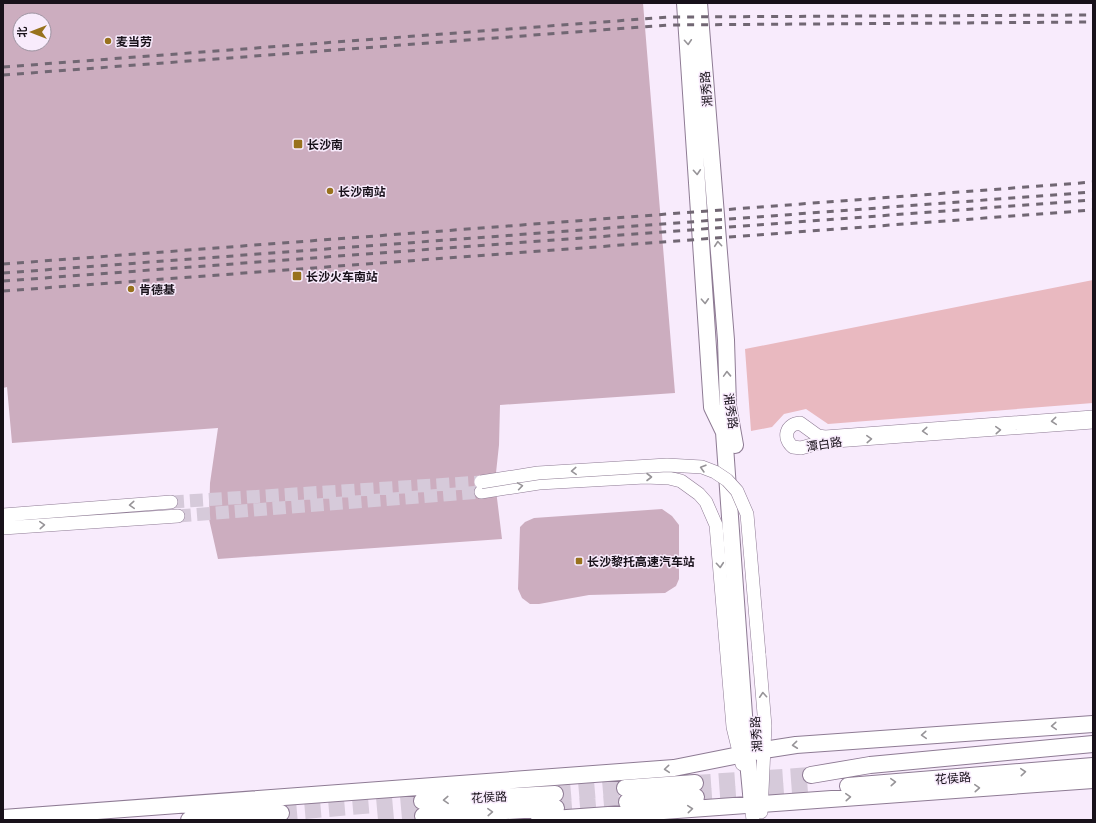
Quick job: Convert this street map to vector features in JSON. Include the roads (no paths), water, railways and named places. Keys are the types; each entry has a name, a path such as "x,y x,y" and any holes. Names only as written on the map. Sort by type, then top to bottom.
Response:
{"main road":[{"path":"685,3 712,408 724,432 752,752"},
{"name":"湘秀路","path":"699,3 726,340 728,406 734,434 752,752 757,804"},
{"path":"3,818 240,802 390,788 674,768 752,752 796,745 1093,724"},
{"name":"花侯路","path":"1093,744 870,765 812,782 1093,766"},
{"path":"539,820 1093,780"},
{"path":"626,795 695,790"},
{"name":"花侯路","path":"423,809 556,801"},
{"path":"189,820 281,813"}],"street":[{"name":"潭白路","path":"1093,417 825,437 815,434 808,427 800,423 792,424 789,427 786,436 787,440 793,447 801,448 828,441 1093,422"},
{"path":"667,465 702,467 715,472 727,480 737,491 747,514 765,726 752,752 733,727 716,525 706,502 681,481 669,478 645,477 481,487 538,473 667,465"},
{"path":"3,515 171,502"},
{"path":"3,528 178,516"},
{"name":"湘秀路","path":"753,820 757,804"},
{"name":"湘秀路","path":"757,804 762,820"}],"tunnel":[{"path":"171,502 481,482"},
{"path":"178,516 481,492"},
{"path":"695,783 811,775"},
{"path":"555,794 625,788"},
{"path":"696,797 813,789"},
{"path":"281,813 422,801"},
{"path":"556,808 627,802"},
{"path":"378,820 423,816"}],"railway":[{"path":"3,67 669,17 1093,15"},
{"path":"3,75 668,25 1093,22"},
{"path":"3,264 1093,182"},
{"path":"3,273 1093,192"},
{"path":"3,281 1093,200"},
{"path":"3,291 1093,210"}],"place":[{"name":"麦当劳","path":"108,41"},
{"name":"长沙南","path":"298,144"},
{"name":"长沙南站","path":"330,191"},
{"name":"长沙火车南站","path":"297,276"},
{"name":"肯德基","path":"131,289"},
{"name":"长沙黎托高速汽车站","path":"579,561"}]}
